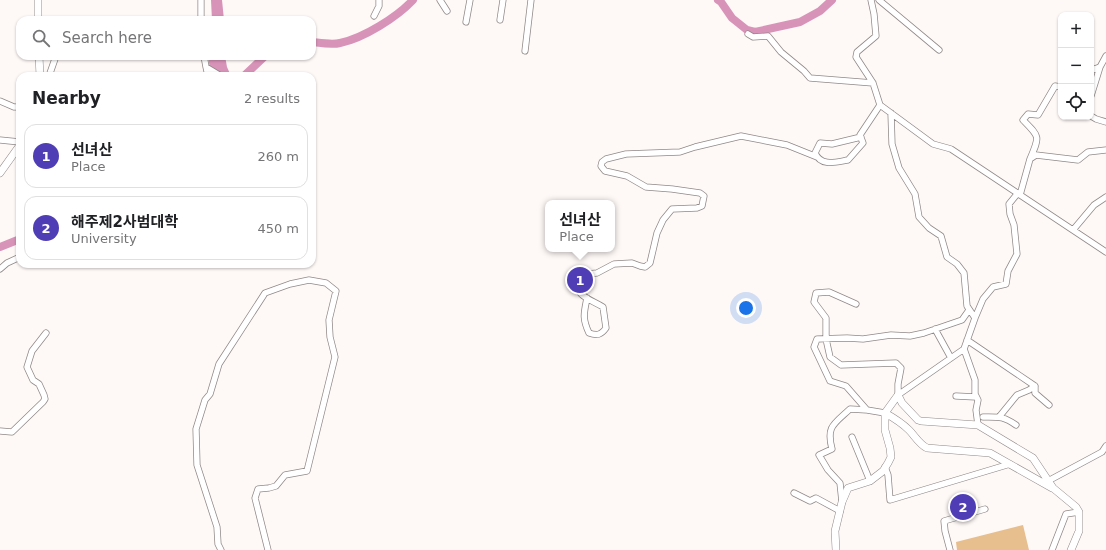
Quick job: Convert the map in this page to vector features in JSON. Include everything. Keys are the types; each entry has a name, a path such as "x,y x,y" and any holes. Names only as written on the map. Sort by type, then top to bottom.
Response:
{"street":[{"path":"38,0 38,16"},
{"path":"201,16 202,0"},
{"path":"374,16 379,6 379,0"},
{"path":"440,0 447,11"},
{"path":"466,22 470,0"},
{"path":"500,20 503,0"},
{"path":"526,51 531,0"},
{"path":"871,0 876,36 857,52 856,57 873,83 880,106 933,144 951,149 1106,252"},
{"path":"879,0 939,50"},
{"path":"748,34 753,37 768,36 781,52 804,71 810,78 873,83"},
{"path":"1094,86 1100,67 1106,56"},
{"path":"39,60 40,72"},
{"path":"50,72 55,60"},
{"path":"205,60 208,72"},
{"path":"1094,69 1100,67"},
{"path":"207,68 214,72"},
{"path":"836,550 835,532 842,502 848,488 870,481 883,471 891,457 885,430 885,413 898,396 964,349 983,299 993,287 1006,284 1008,271 1017,254 1014,225 1010,214 1009,204 1019,194 1030,159 1037,143 1036,134 1023,120 1028,114 1038,115 1055,86 1058,86"},
{"path":"0,101 16,107"},
{"path":"587,298 583,318 586,329 589,333 596,336 602,334 606,328 603,307 587,298 582,296 575,286 574,280 578,275 597,273 614,264 632,263 645,267 650,263 657,233 672,209 697,208 702,206 704,200 704,196 700,193 646,187 627,176 605,171 601,166 602,162 606,159 626,154 680,152 694,147 742,136 787,145 828,163 848,160 863,143 860,134 880,106"},
{"path":"891,113 892,144 899,168 915,194 920,217 929,228 941,236 947,257 957,264 964,273 967,306 975,318"},
{"path":"1094,118 1106,122"},
{"path":"817,157 815,152 820,143 832,144 861,137"},
{"path":"0,140 16,143"},
{"path":"0,173 16,150"},
{"path":"1030,159 1036,155 1078,160 1088,152 1106,150"},
{"path":"1073,230 1094,205 1106,197"},
{"path":"0,268 16,259"},
{"path":"221,550 218,544 217,527 197,465 196,429 205,400 210,394 219,364 265,294 290,284 310,280 326,283 336,291 329,320 330,337 335,357 307,471 285,475 276,486 258,489 255,498 268,550"},
{"path":"856,304 829,292 816,292 814,302 826,318 826,339 830,357 840,365 896,363 901,368 898,384 898,396 902,403 918,420 978,425 1033,458 1053,488"},
{"path":"867,410 846,386 830,381 814,346 817,339 863,339 891,335 910,336 962,320 969,310"},
{"path":"936,329 951,358"},
{"path":"0,431 12,432 45,399 39,384 33,380 27,366 32,351 46,333"},
{"path":"967,340 1035,386"},
{"path":"964,349 975,380 975,394 978,400 976,410 978,425"},
{"path":"1035,386 1035,393 1049,405"},
{"path":"999,417 1017,395 1035,386"},
{"path":"956,396 976,397"},
{"path":"842,502 840,483 828,470 819,455 832,450 829,438 832,427 850,409 885,413 904,425 921,445 926,448 990,454 1053,488 1076,507 1079,512 1078,531 1073,550"},
{"path":"984,417 999,417 1016,425"},
{"path":"852,438 870,481"},
{"path":"1048,481 1102,452 1106,446"},
{"path":"885,467 888,475 890,500 1010,464"},
{"path":"794,493 810,501 816,498 840,510"},
{"path":"950,550 944,521 985,509"},
{"path":"1052,550 1066,514 1079,512"}],"shaded area":[{"path":"211,0 222,0 224,16 212,16"},
{"path":"209,60 226,60 229,72 210,72"},
{"path":"1023,525 1029,550 957,550 956,542"}],"waterway":[{"path":"316,43 337,44 359,37 389,20 413,0"},
{"path":"718,0 732,18 747,30 755,32 800,22 820,11 832,0"},
{"path":"248,72 261,60"},
{"path":"0,247 16,241"}],"place":[{"name":"선녀산","path":"580,280"},
{"name":"해주제2사범대학","path":"963,507"}]}
